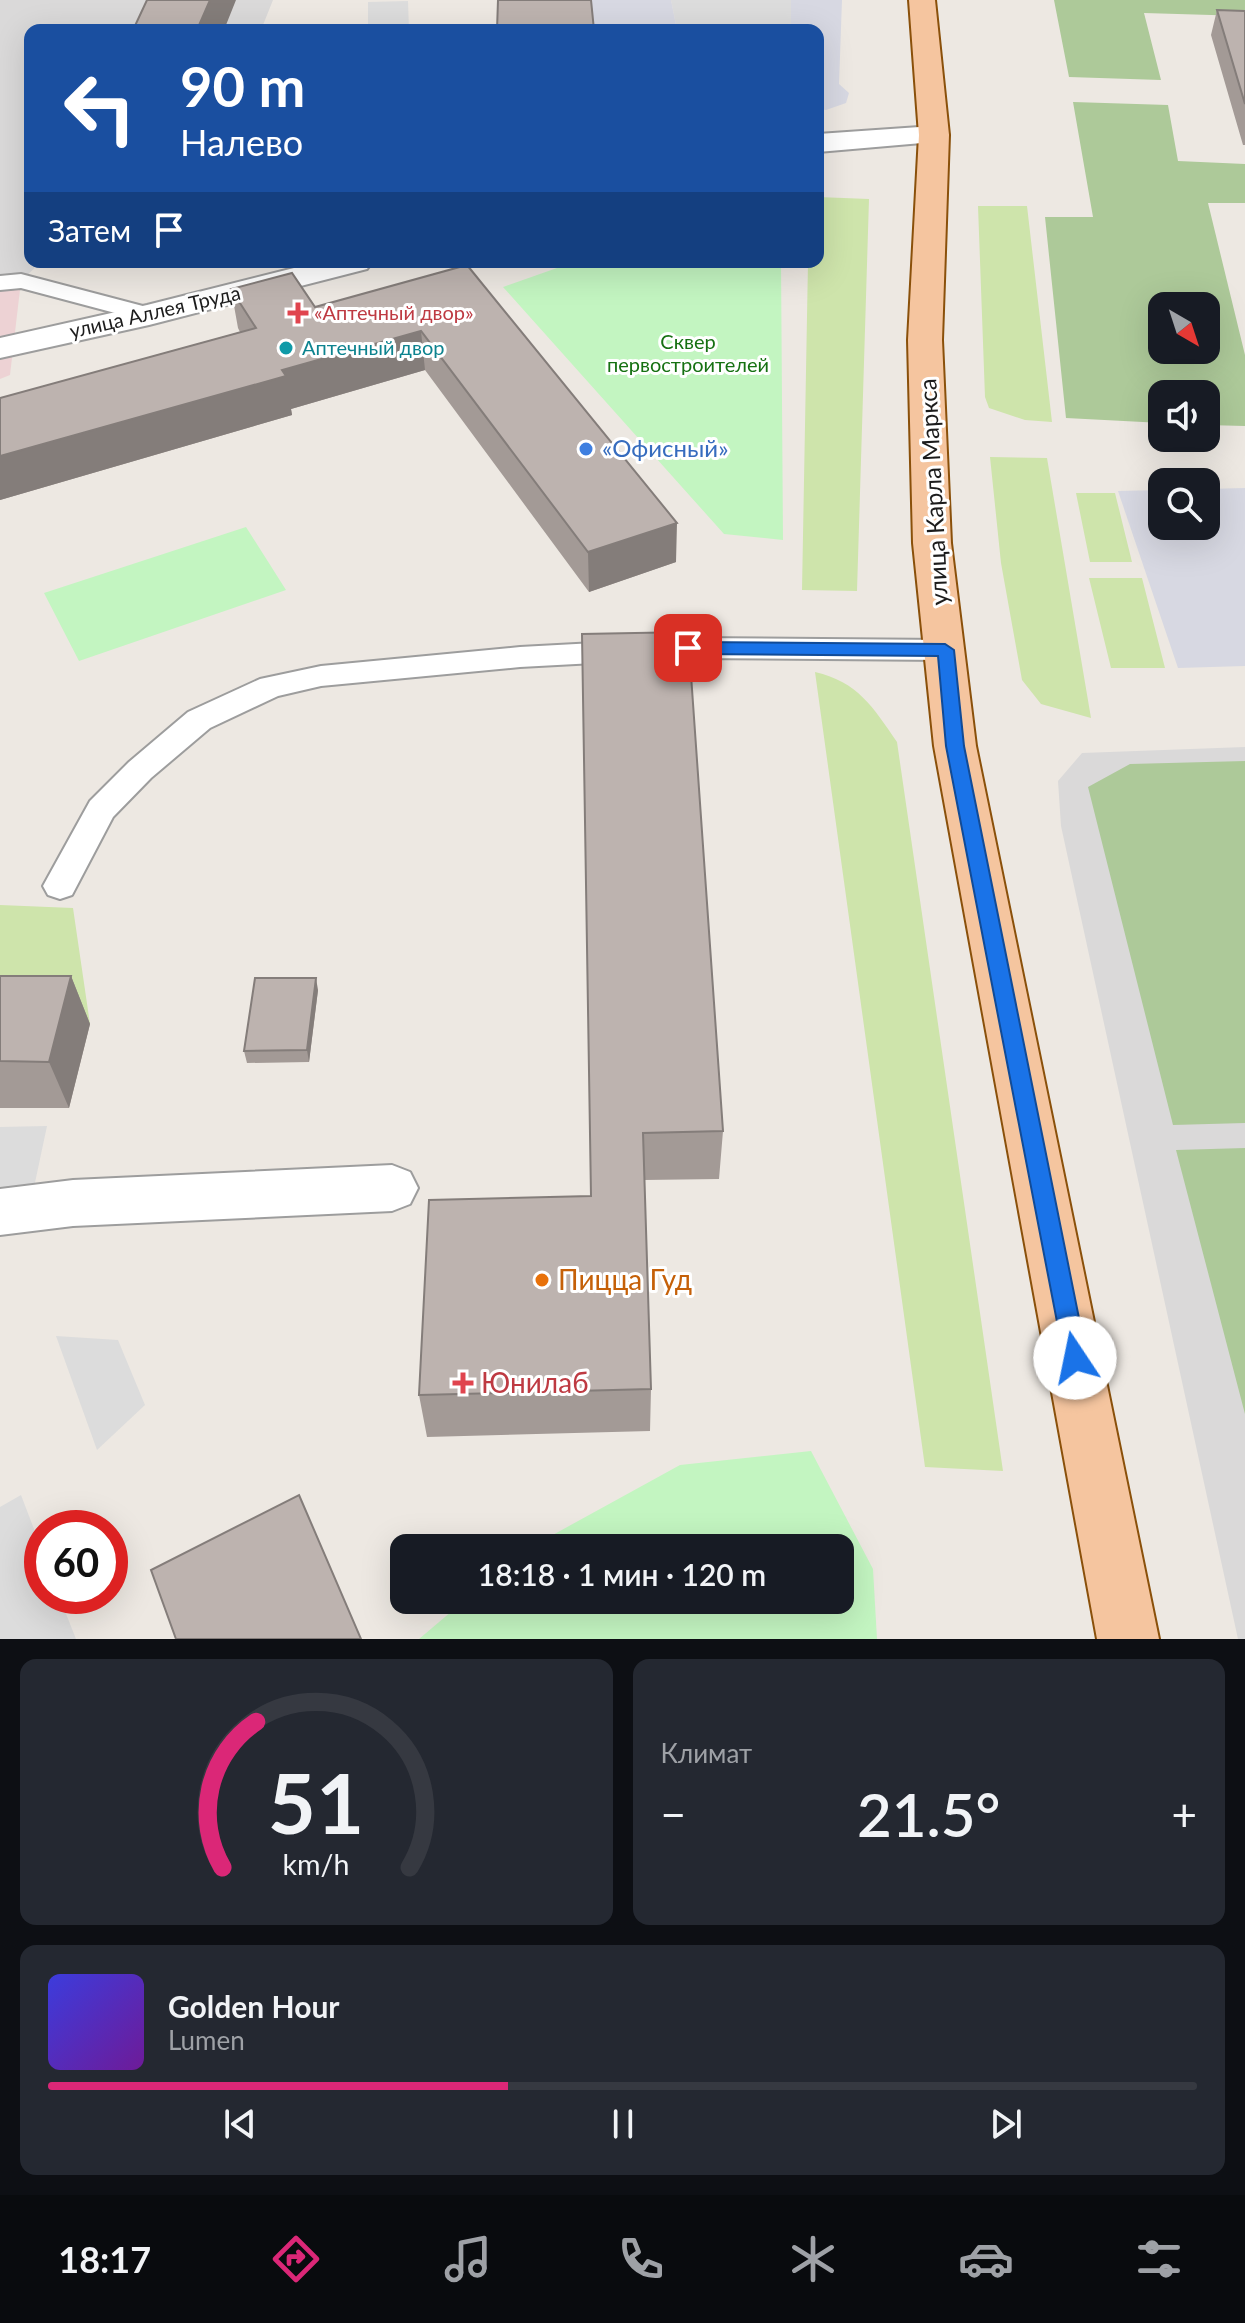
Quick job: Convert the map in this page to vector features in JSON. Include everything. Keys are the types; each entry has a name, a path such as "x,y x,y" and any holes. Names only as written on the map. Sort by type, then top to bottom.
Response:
{"main road":[{"name":"улица Карла Маркса","path":"922,0 934,135 925,340 932,543 955,746 1128,1639"}],"street":[{"path":"824,143 934,135"},
{"name":"улица Аллея Труда","path":"0,348 149,315 333,268"},
{"path":"0,1212 73,1203 392,1188"}],"lane":[{"path":"0,283 21,281 149,315"},
{"path":"60,886 101,809 140,770 199,720 271,687 321,676 520,657 688,648 945,650"}],"shaded area":[{"path":"0,0 273,0 263,24 24,24 24,268 35,268 21,281 0,283"},
{"path":"588,0 671,0 676,24 590,24"},
{"path":"671,0 791,0 791,24 676,24"},
{"path":"791,0 842,0 839,84 849,93 846,103 824,110 824,24 791,24"},
{"path":"408,1 409,24 368,24 368,2"},
{"path":"21,281 10,375 0,379 0,283"},
{"path":"1245,488 1245,666 1178,668 1118,491 1148,490 1148,540 1220,540 1220,489"},
{"path":"1245,747 1245,1639 1238,1639 1061,826 1058,781 1082,753"},
{"path":"47,1126 33,1192 0,1193 0,1127"},
{"path":"56,1336 118,1340 145,1405 97,1450"},
{"path":"21,1495 27,1510 24,1510 24,1614 66,1614 76,1639 0,1639 0,1507"}],"green space":[{"path":"1054,0 1245,0 1245,16 1144,13 1161,80 1069,77"},
{"path":"1073,102 1168,105 1178,161 1245,164 1245,203 1208,203 1245,355 1245,426 1220,425 1220,380 1148,380 1148,422 1066,418 1045,217 1093,217"},
{"path":"824,197 869,199 857,591 802,590 808,268 824,268"},
{"path":"978,206 1027,206 1052,422 1025,420 989,408 985,397"},
{"name":"Сквер первостроителей","path":"557,268 781,268 783,540 724,534 503,287"},
{"path":"990,457 1047,458 1091,718 1041,704 1022,680 1001,563"},
{"path":"1076,493 1115,493 1132,562 1090,562"},
{"path":"246,527 286,590 79,661 44,593"},
{"path":"1089,578 1142,578 1165,668 1111,668"},
{"path":"815,672 854,689 872,707 897,742 1003,1471 925,1467"},
{"path":"1245,761 1245,1123 1173,1125 1088,787 1130,764"},
{"path":"0,905 73,908 90,1024 0,1023"},
{"path":"1245,1148 1245,1414 1176,1150"},
{"path":"811,1451 873,1569 877,1639 419,1639 448,1614 854,1614 854,1534 554,1534 680,1465"}],"building":[{"path":"147,0 210,0 200,24 136,24"},
{"path":"498,0 591,0 593,24 497,24"},
{"path":"1217,10 1245,11 1245,104"},
{"path":"456,268 469,268 677,523 588,552 421,331 282,370 286,376 0,456 0,398 256,328 231,289 292,273 315,307"},
{"path":"688,632 723,1131 643,1133 651,1389 419,1395 429,1200 591,1196 582,634"},
{"path":"0,976 71,976 49,1062 0,1061"},
{"path":"255,978 316,978 307,1050 244,1051"},
{"path":"299,1495 361,1639 176,1639 151,1570"}],"place":[{"name":"«Аптечный двор»","path":"298,313"},
{"name":"Аптечный двор","path":"286,348"},
{"name":"«Офисный»","path":"586,449"},
{"name":"Пицца Гуд","path":"542,1280"},
{"name":"Юнилаб","path":"463,1383"}],"route":[{"path":"688,648 945,650 955,746 1075,1358"}]}
